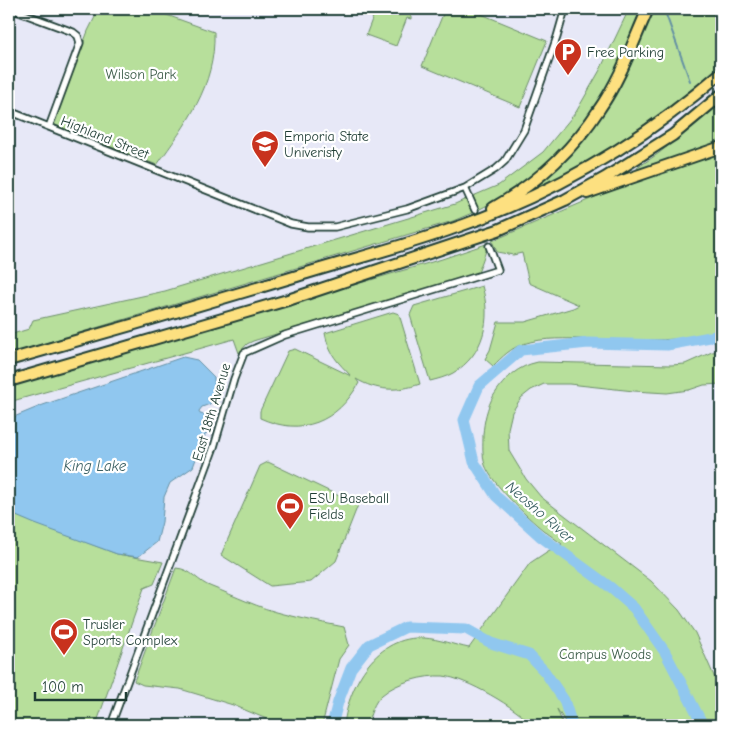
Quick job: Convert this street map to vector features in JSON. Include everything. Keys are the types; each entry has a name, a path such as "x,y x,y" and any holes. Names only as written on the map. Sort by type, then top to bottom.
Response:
{"highway":[{"path":"460,226 516,195 561,158 577,140 601,108 616,80 648,9"},
{"path":"9,360 152,320 460,226 542,193 627,145 688,102 721,73"},
{"path":"9,381 291,299 498,230 564,200 612,174 673,135 721,95"},
{"path":"564,200 721,147"}],"street":[{"path":"11,9 74,32 78,36 80,43 49,127"},
{"name":"Highland Street","path":"9,111 291,224 308,227 335,227 407,209 465,188 496,169 505,161 514,149 534,106 565,9"},
{"path":"465,188 475,210"},
{"name":"East 18th Avenue","path":"111,725 214,447 234,379 244,353 285,335 498,270 489,246"}],"green space":[{"name":"Wilson Park","path":"99,9 150,9 214,32 210,70 204,87 188,119 157,165 53,124 88,31"},
{"path":"376,9 423,9 421,12 411,15 411,19 407,18 396,46 366,35"},
{"path":"445,9 469,9 547,41 520,107 422,66"},
{"path":"629,9 644,9 616,73 586,122 555,157 537,172 499,199 478,210 473,196 499,185 543,152 576,112 600,70"},
{"path":"651,9 721,9 721,65 628,136 553,180 526,193 581,140"},
{"path":"721,104 721,144 638,172 637,168"},
{"path":"721,153 721,331 689,338 672,339 547,339 523,344 515,348 493,366 485,359 490,350 498,322 525,322 579,305 529,283 522,253 513,255 497,252 492,241 621,186"},
{"path":"466,199 472,213 453,221 9,354 9,335 29,329 33,320 165,291 455,204"},
{"path":"486,244 487,248 478,273 253,341 247,344 239,353 234,339 9,402 9,386 442,259"},
{"path":"482,286 486,311 483,335 478,346 464,365 442,378 430,381 410,315 414,306"},
{"path":"393,312 399,314 420,384 412,387 387,389 372,386 356,379 359,383 340,408 317,422 304,426 290,426 275,424 260,418 260,411 288,351 295,349 351,376 332,353 325,333"},
{"name":"Campus Woods","path":"721,351 721,384 704,385 689,390 667,393 569,384 544,384 531,390 521,398 512,412 508,429 509,451 526,479 541,497 651,581 679,610 695,633 721,692 721,725 567,725 557,709 563,725 532,725 515,710 491,695 453,678 436,676 411,680 388,690 377,701 367,725 344,725 347,709 359,679 379,653 407,639 424,638 469,648 530,563 562,544 545,532 511,500 489,473 485,465 483,435 486,414 494,395 507,378 524,366 538,362 671,365 685,364 712,352"},
{"name":"ESU Baseball Fields","path":"268,462 358,505 336,561 311,582 270,586 221,555 260,466"},
{"name":"Trusler Sports Complex","path":"9,513 117,554 163,562 154,584 144,588 96,725 9,725"},
{"path":"176,568 186,571 207,585 265,609 344,627 349,645 339,659 322,725 281,725 233,705 180,689 143,685 134,681"}],"water":[{"name":"King Lake","path":"183,357 197,360 214,377 215,394 210,404 202,407 199,411 200,414 206,415 213,424 205,435 193,467 170,483 164,497 162,522 157,542 138,557 117,554 9,513 9,419 43,405"}],"waterway":[{"path":"664,9 690,81"},
{"name":"Neosho River","path":"703,725 665,652 634,608 610,587 540,536 496,496 474,462 464,420 479,386 521,350 588,343 667,345 721,335"},
{"name":"Neosho River","path":"332,725 338,702 351,668 369,645 406,627 466,629 491,643 529,655 545,672 564,700 572,725"}],"tunnel":[{"path":"478,216 489,246"}],"place":[{"name":"Free Parking","path":"568,76"},
{"name":"Emporia State Univeristy","path":"265,168"},
{"name":"ESU Baseball Fields","path":"290,530"},
{"name":"Trusler Sports Complex","path":"64,656"}]}
